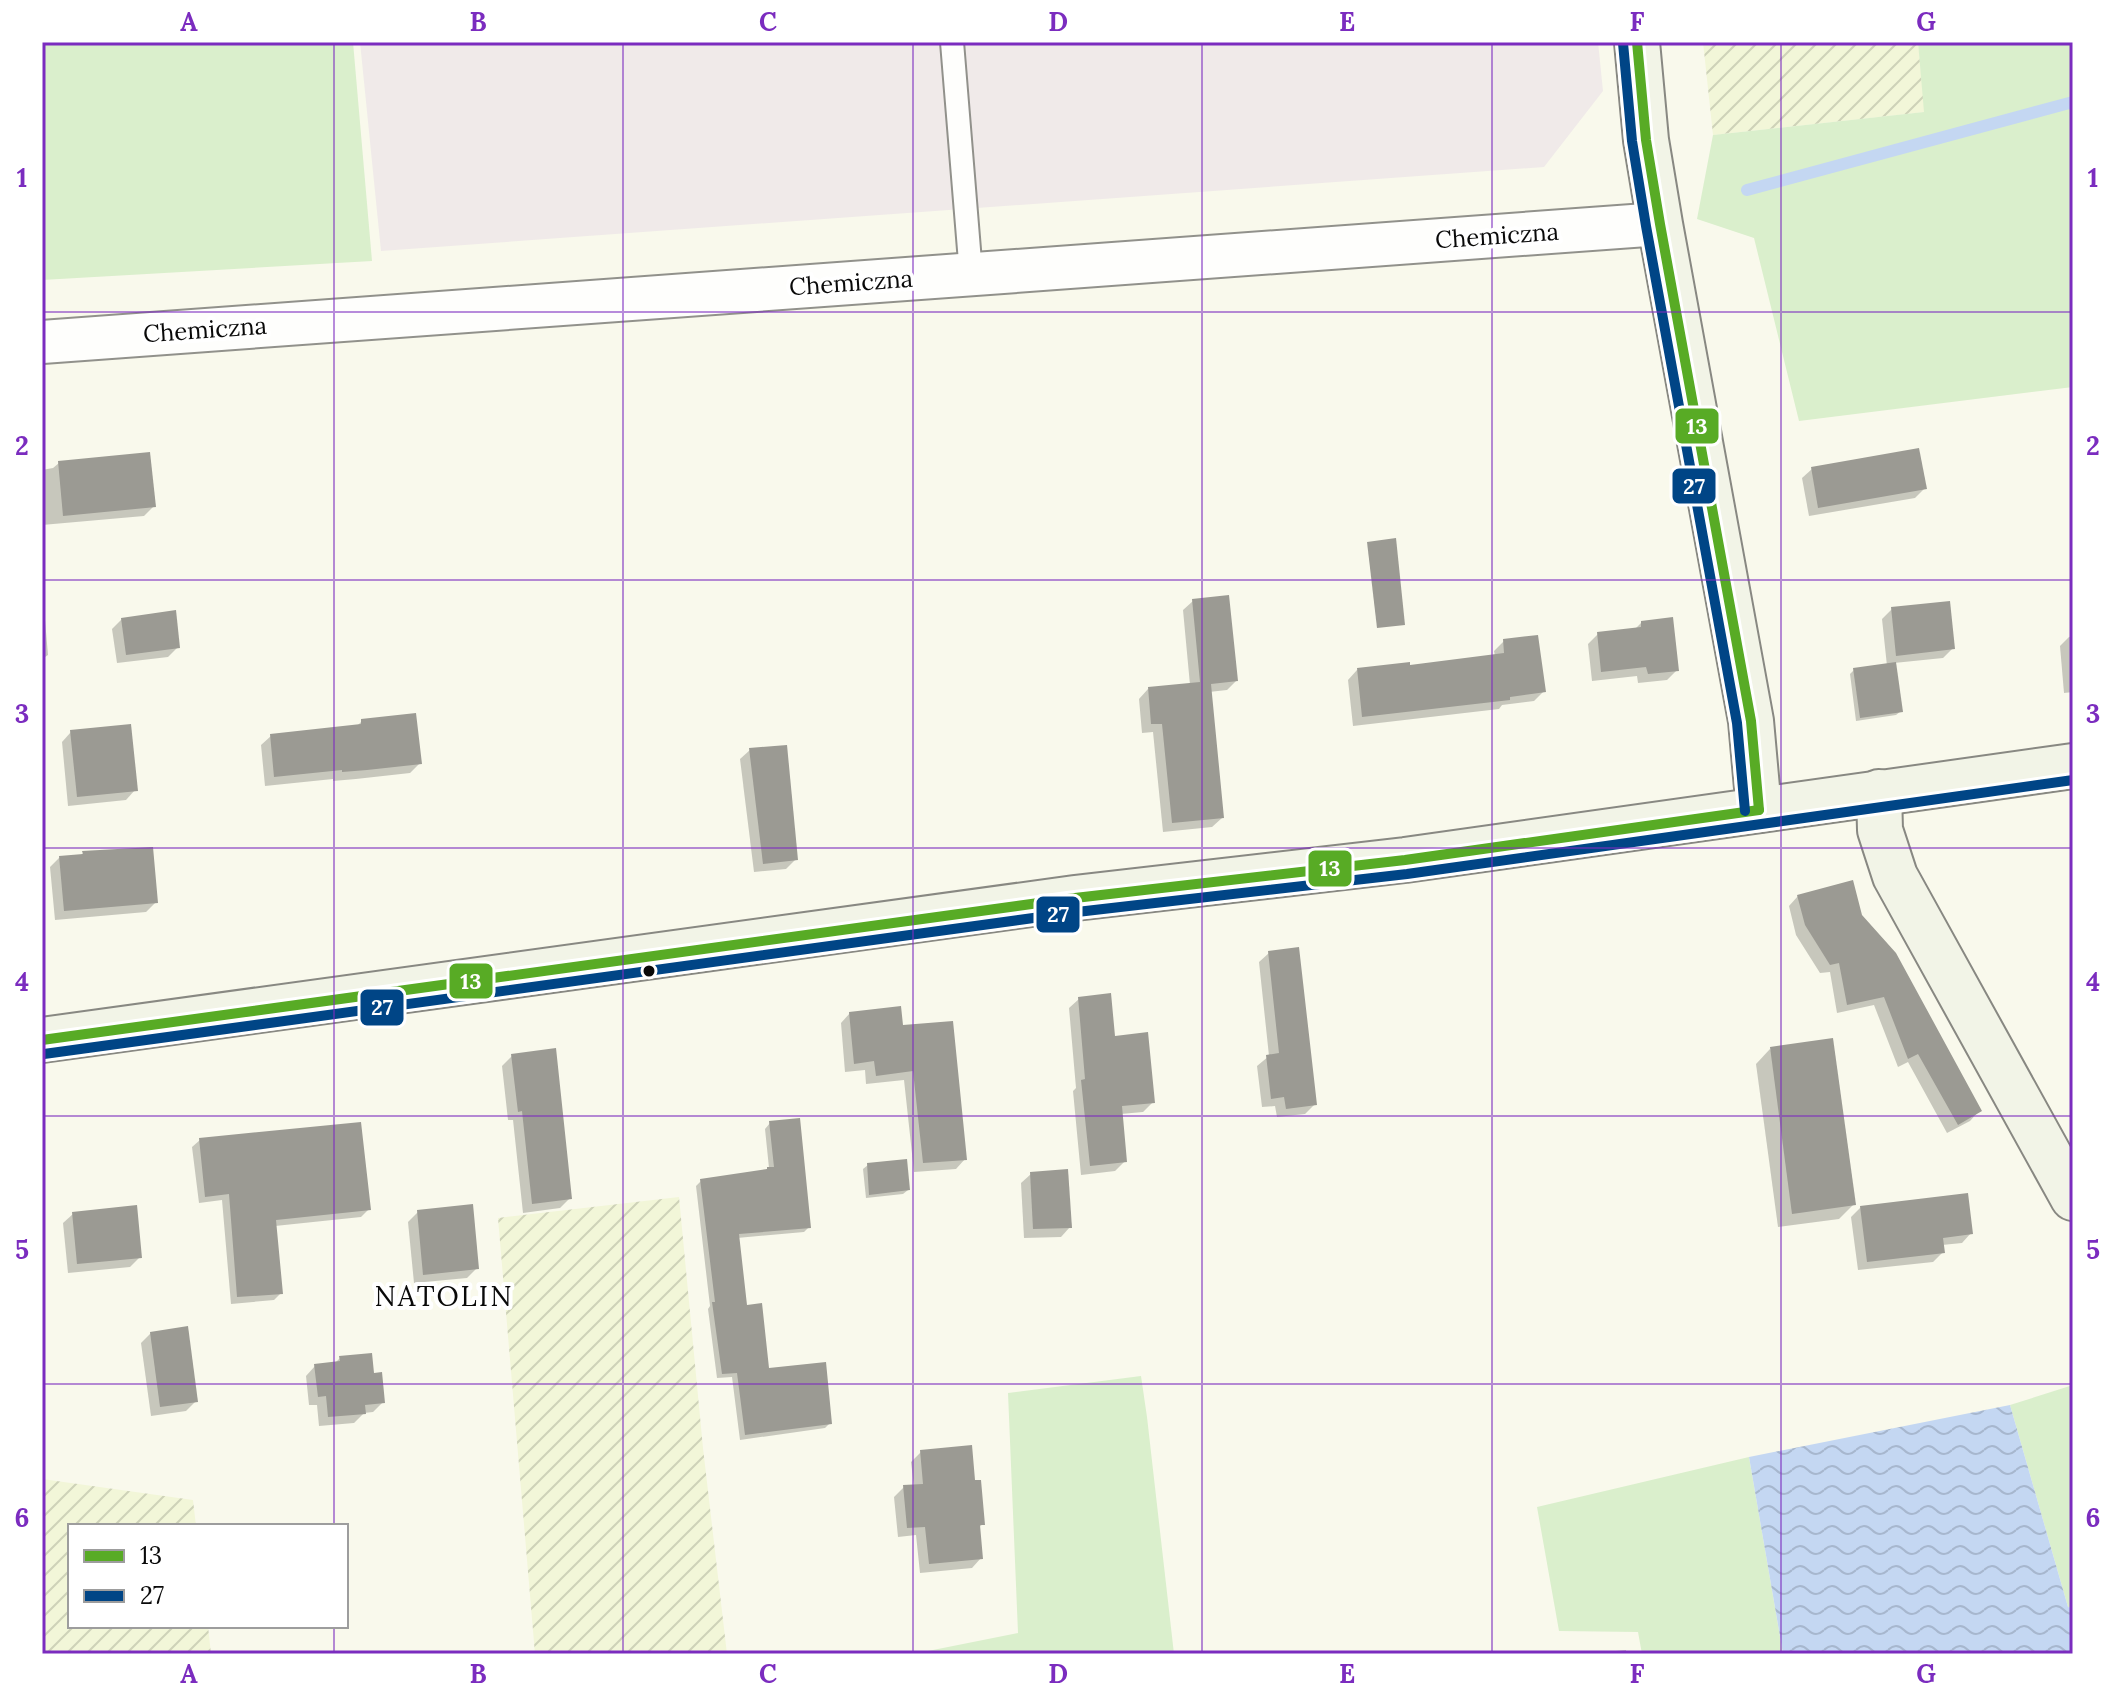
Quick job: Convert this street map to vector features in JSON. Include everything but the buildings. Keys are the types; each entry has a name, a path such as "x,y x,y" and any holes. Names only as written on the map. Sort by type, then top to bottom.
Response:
{"street":[{"path":"1637,42 1646,140 1751,721 1759,810"},
{"name":"Chemiczna","path":"42,342 1660,224"},
{"path":"42,1040 1028,904 1405,860 2073,766"},
{"path":"1879,792 1880,830 1895,876 2073,1198"}],"lane":[{"path":"952,42 971,274"}],"shaded area":[{"path":"360,42 1598,42 1603,91 1544,167 381,251"}],"green space":[{"path":"42,42 353,42 372,261 42,280"},
{"path":"1703,42 1918,42 1925,112 1713,135"},
{"path":"1918,42 2073,42 2073,387 1799,421 1754,238 1697,219 1713,135 1924,112"},
{"path":"679,1197 727,1654 535,1654 498,1218"},
{"path":"1141,1376 1174,1654 913,1654 1018,1633 1008,1393"},
{"path":"2073,1385 2073,1608 2068,1607 2010,1405"},
{"path":"1749,1457 1783,1654 1642,1654 1638,1632 1559,1631 1537,1507"},
{"path":"42,1479 193,1500 196,1524 68,1524 68,1628 208,1628 211,1654 42,1654"}],"water":[{"path":"2010,1405 2068,1607 2073,1608 2073,1654 1783,1654 1749,1457"}],"waterway":[{"path":"1747,190 2073,102"}],"transit line":[{"name":"13","path":"1637,42 1646,140 1751,721 1759,810"},
{"name":"27","path":"1623,43 1632,141 1737,723 1745,811"},
{"name":"27","path":"44,1054 1077,912 1407,874 2073,780"},
{"name":"13","path":"42,1040 1075,898 1405,860 1759,810"}],"district":[{"name":"NATOLIN","path":"444,1296"}]}
